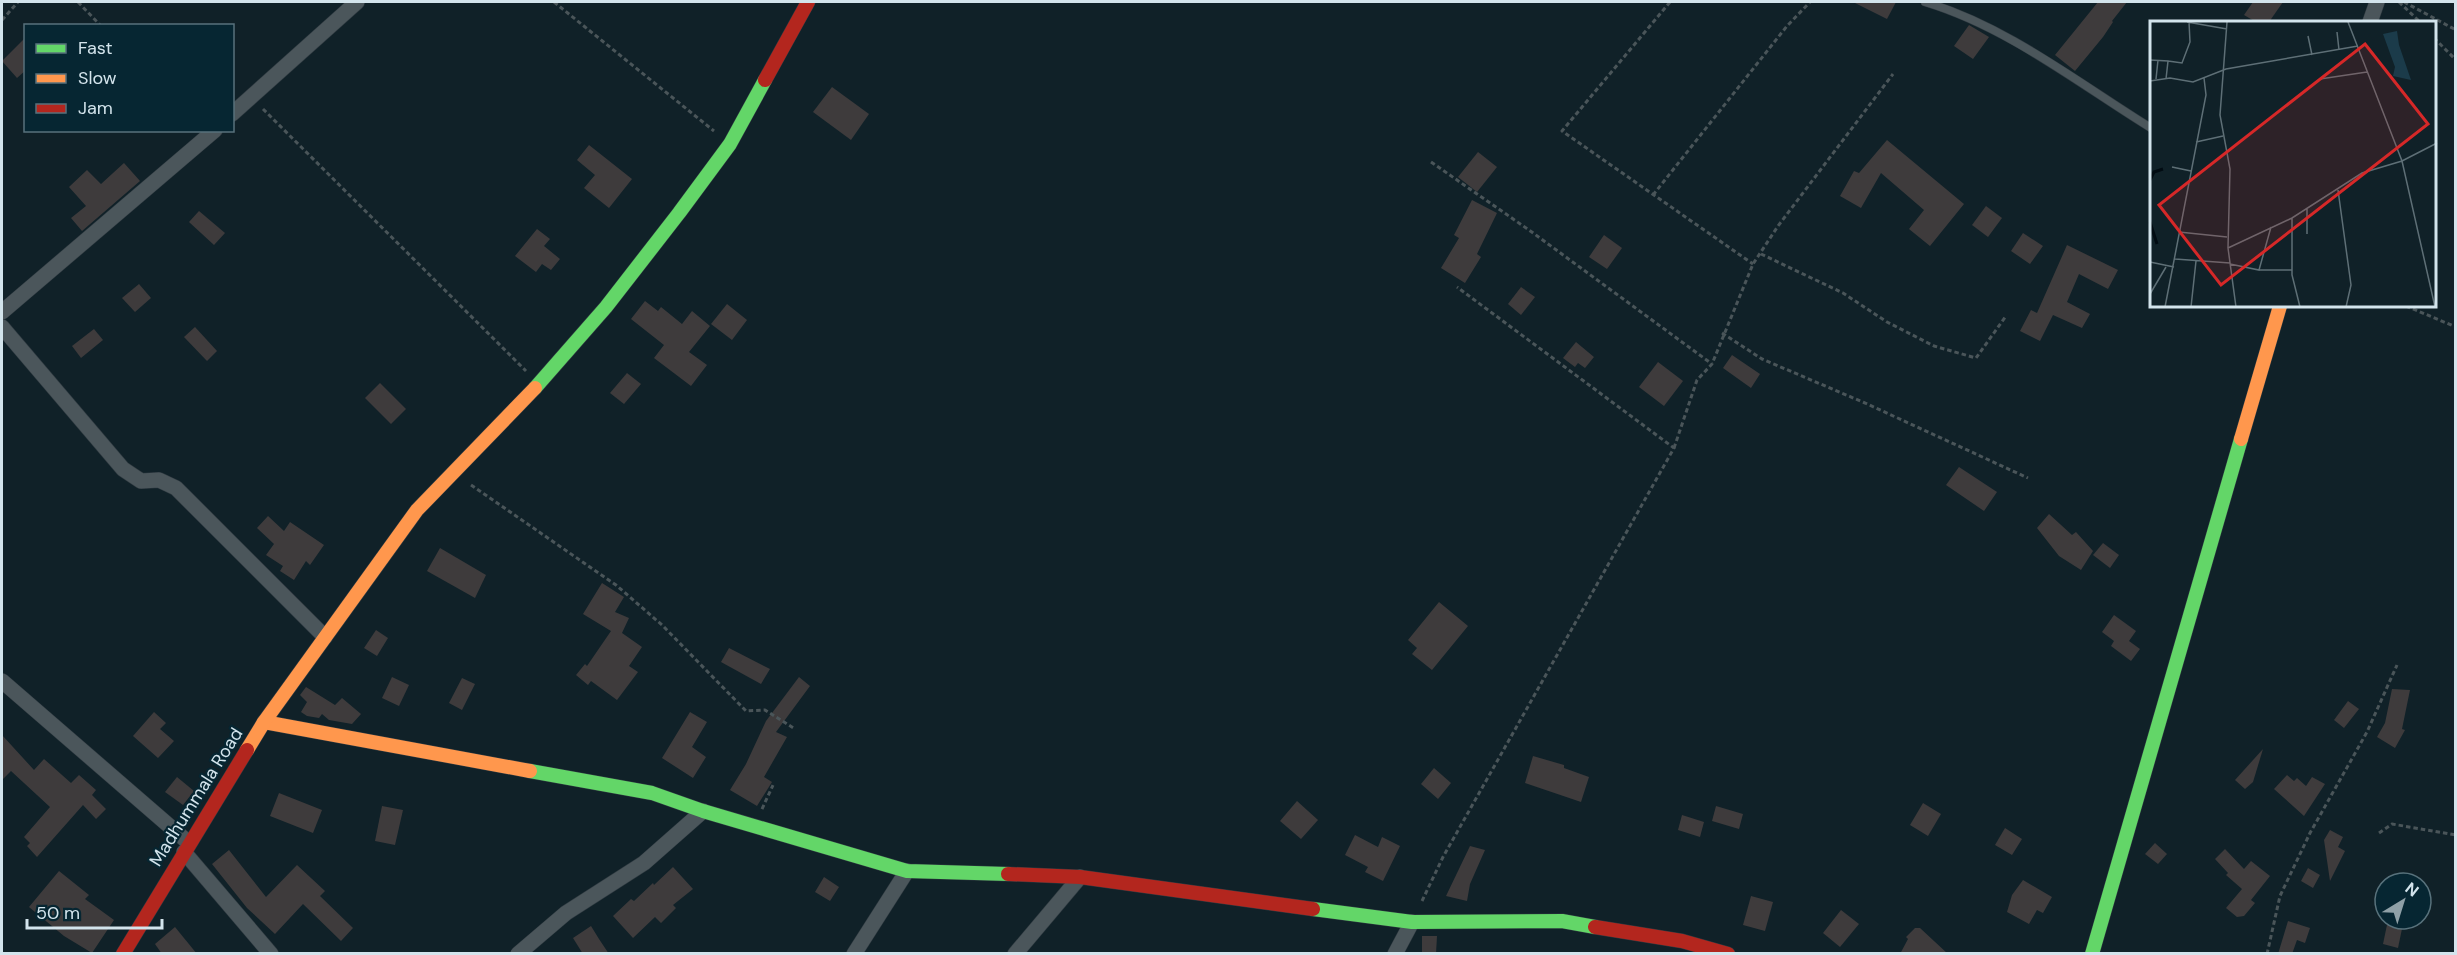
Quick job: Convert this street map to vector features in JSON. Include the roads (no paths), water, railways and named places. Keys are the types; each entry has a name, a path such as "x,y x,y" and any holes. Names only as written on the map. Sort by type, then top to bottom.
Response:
{"street":[{"path":"234,112 357,2"},
{"name":"Madhummala Road","path":"123,954 264,722 325,637 417,510 539,384 606,307 730,144 808,2"},
{"path":"2370,21 2377,2"},
{"path":"2,312 213,132"},
{"path":"2092,954 2279,308"},
{"path":"2,327 123,469 141,481 159,480 176,488 325,637"},
{"path":"2,681 186,847 271,954"},
{"path":"264,722 652,793 703,811 908,871 1080,877 1412,922 1562,921 1682,940 1728,954"},
{"path":"518,954 566,913 644,863 703,811"},
{"path":"854,954 908,871"},
{"path":"1015,954 1080,877"},
{"path":"1395,954 1412,922"}],"lane":[{"path":"1925,2 1958,11 2012,39 2150,127"}]}
